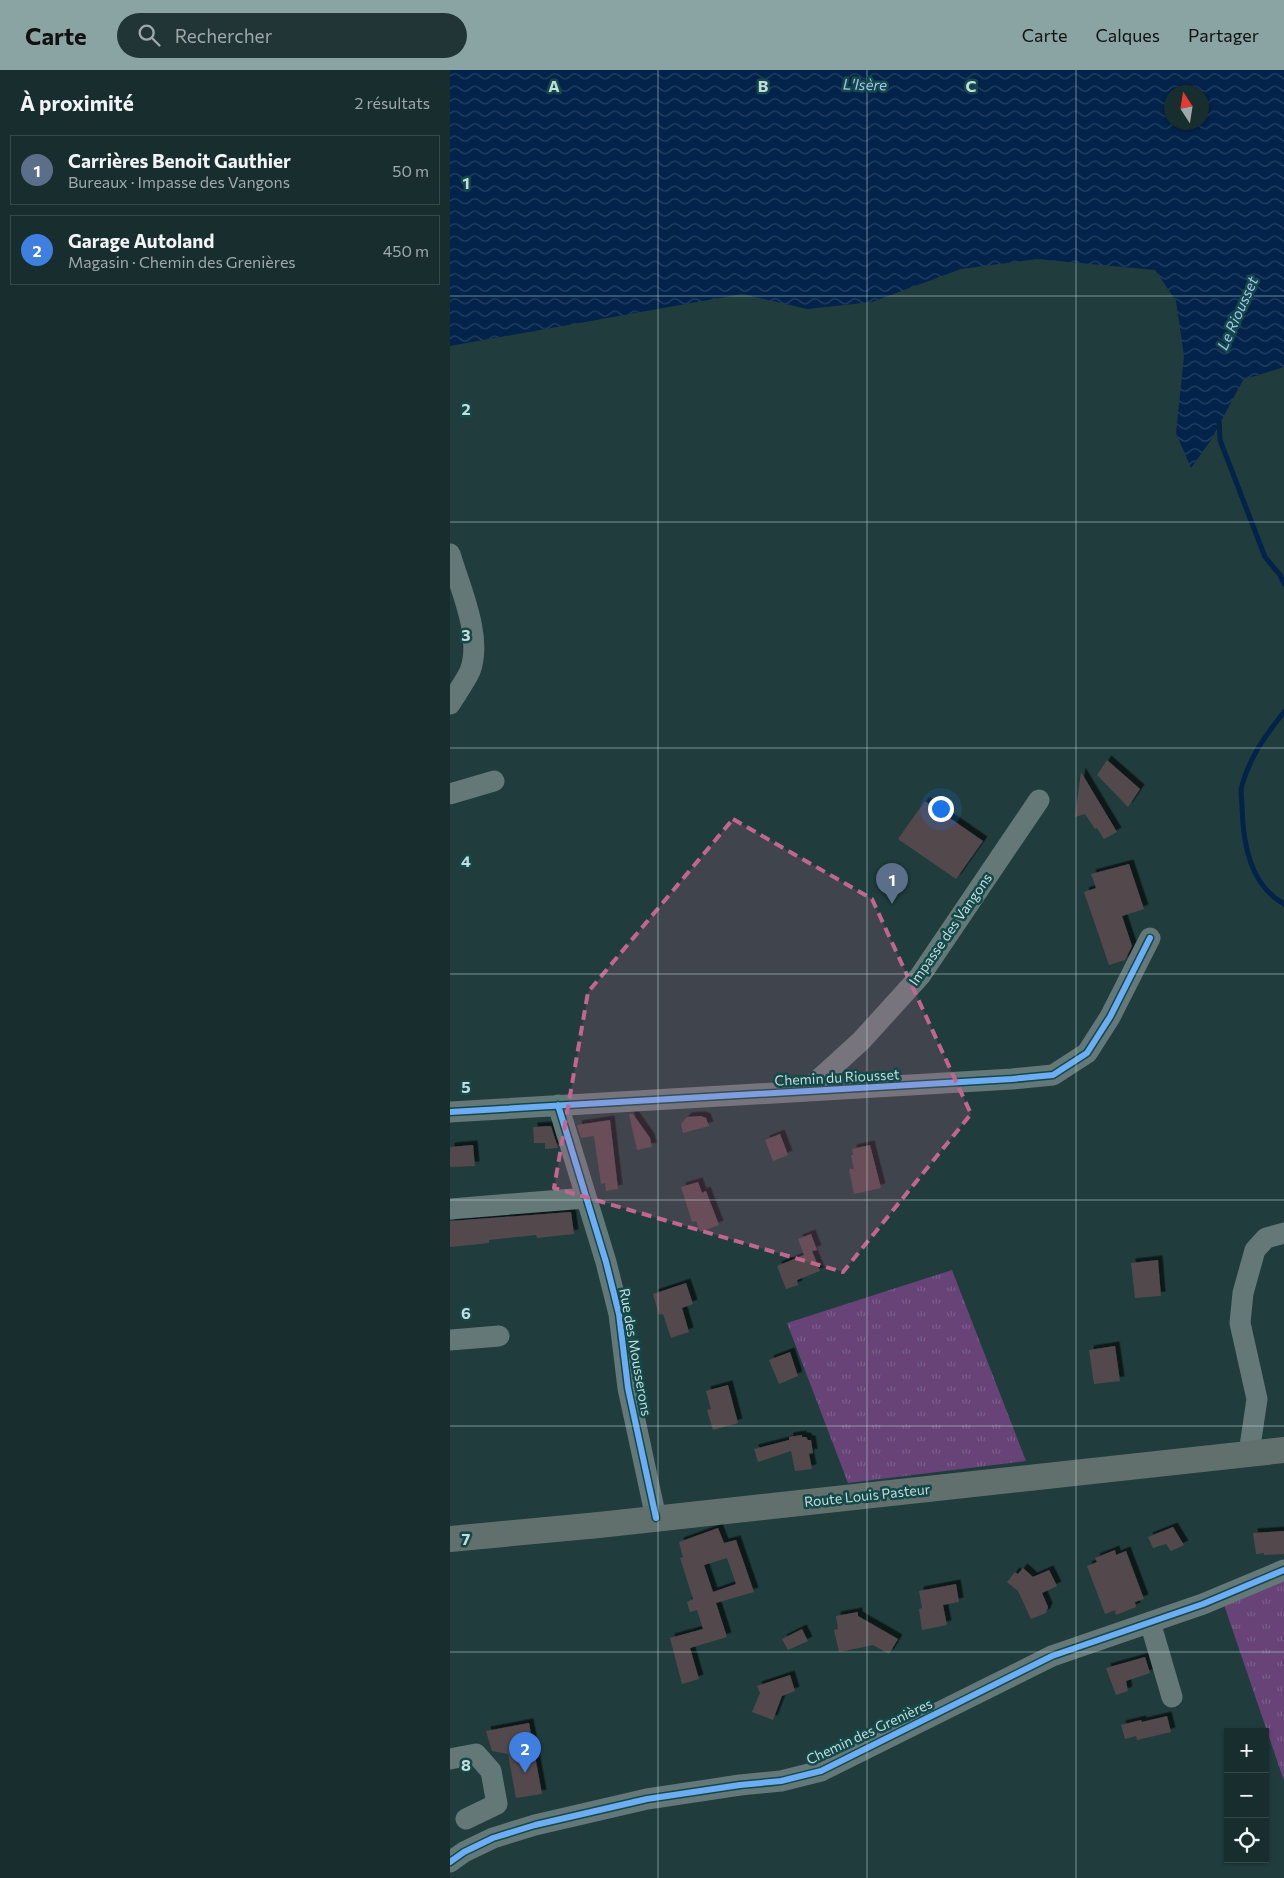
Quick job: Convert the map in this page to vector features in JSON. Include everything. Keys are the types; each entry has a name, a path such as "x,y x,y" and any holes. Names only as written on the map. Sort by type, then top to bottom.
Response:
{"main road":[{"name":"Route Louis Pasteur","path":"450,1539 1284,1450"}],"street":[{"path":"450,554 472,627 474,648 470,670 450,704"},
{"path":"450,794 494,781"},
{"name":"Impasse des Vangons","path":"806,1091 860,1042 920,976 1039,800"},
{"name":"Chemin du Riousset","path":"450,1112 1012,1080 1053,1075 1087,1053 1110,1017 1150,938"},
{"name":"Rue des Mousserons","path":"558,1105 606,1262 619,1314 628,1388 656,1518"},
{"path":"450,1209 586,1198"},
{"path":"1250,1453 1257,1400 1240,1323 1243,1293 1255,1250 1266,1238 1284,1233"},
{"path":"450,1340 499,1336"},
{"name":"Chemin des Grenières","path":"450,1862 464,1852 493,1838 535,1824 647,1799 781,1781 821,1771 1052,1656 1203,1604 1284,1570"},
{"path":"1150,1622 1172,1697"},
{"path":"450,1759 476,1754 491,1771 497,1804 466,1819"}],"highlighted area":[{"path":"733,819 872,899 971,1114 843,1272 554,1188 588,992"}],"green space":[{"path":"952,1270 1026,1461 848,1483 787,1323"},
{"path":"1284,1576 1284,1781 1269,1737 1269,1728 1266,1728 1222,1599"}],"water":[{"name":"L'Isère","path":"450,70 1284,70 1284,367 1243,380 1211,440 1191,468 1176,433 1184,356 1176,301 1155,270 1037,259 961,269 872,302 807,309 742,294 450,346"}],"building":[{"path":"1107,760 1140,789 1128,807 1097,775"},
{"path":"1081,772 1117,832 1104,839 1085,814 1075,817"},
{"path":"925,801 983,841 956,879 898,839"},
{"path":"1129,864 1144,909 1122,916 1132,946 1125,960 1109,965 1084,892 1096,888 1091,874"},
{"path":"629,1114 633,1114 650,1138 652,1147 637,1150"},
{"path":"701,1116 706,1118 709,1126 683,1133 681,1124 687,1117"},
{"path":"610,1120 618,1189 606,1191 605,1183 601,1184 594,1136 581,1138 577,1125"},
{"path":"551,1126 558,1148 545,1149 545,1143 534,1143 533,1127"},
{"path":"780,1134 788,1155 773,1161 765,1140"},
{"path":"473,1145 475,1166 450,1167 450,1147"},
{"path":"870,1145 881,1188 854,1194 849,1169 854,1169 851,1155 853,1155 852,1149"},
{"path":"698,1182 702,1193 706,1191 719,1225 700,1232 696,1221 692,1222 681,1187"},
{"path":"571,1212 574,1234 537,1238 536,1235 489,1240 489,1243 450,1247 450,1221"},
{"path":"811,1234 817,1250 812,1251 820,1271 797,1280 798,1285 786,1289 777,1266 804,1255 798,1239"},
{"path":"1158,1260 1161,1296 1135,1298 1131,1263"},
{"path":"686,1283 693,1304 682,1308 689,1332 671,1338 663,1314 659,1315 653,1294"},
{"path":"1115,1346 1120,1381 1094,1384 1089,1350"},
{"path":"790,1352 798,1376 779,1384 769,1360"},
{"path":"728,1385 738,1423 713,1430 707,1410 711,1409 706,1391"},
{"path":"802,1435 802,1437 811,1440 813,1453 809,1454 812,1469 795,1471 791,1451 758,1462 754,1449 789,1440 789,1437"},
{"path":"1173,1527 1184,1545 1171,1551 1166,1544 1153,1548 1148,1537"},
{"path":"718,1528 724,1543 736,1540 754,1592 716,1603 727,1637 690,1648 699,1679 682,1684 670,1638 703,1629 697,1610 690,1612 687,1602 693,1599 680,1558 683,1557 679,1542","holes":["727,1558 736,1584 713,1592 704,1565"]},
{"path":"1284,1531 1284,1554 1256,1554 1253,1533"},
{"path":"1115,1550 1116,1555 1126,1551 1144,1599 1135,1602 1136,1607 1116,1615 1115,1610 1105,1614 1087,1566 1097,1562 1095,1558"},
{"path":"1023,1568 1033,1577 1049,1570 1057,1586 1042,1593 1048,1607 1046,1613 1031,1619 1018,1591 1007,1582 1015,1572 1018,1574"},
{"path":"956,1584 959,1602 943,1605 947,1625 922,1630 919,1609 922,1608 919,1591"},
{"path":"858,1612 858,1616 898,1639 889,1654 873,1645 839,1652 834,1630 838,1629 836,1616"},
{"path":"802,1629 808,1641 788,1650 782,1639"},
{"path":"1145,1657 1150,1673 1126,1681 1128,1691 1116,1695 1106,1668"},
{"path":"790,1675 795,1691 782,1696 773,1720 752,1712 760,1693 757,1686"},
{"path":"1167,1716 1171,1732 1137,1740 1136,1736 1125,1739 1121,1725"},
{"path":"529,1723 542,1794 516,1798 508,1754 492,1751 486,1731"}],"waterway":[{"name":"Le Riousset","path":"1219,419 1220,440 1265,557 1280,575 1284,584"},
{"name":"Le Riousset","path":"1284,712 1254,755 1242,785 1241,793 1244,835 1256,875 1272,896 1284,904"}],"cycle path":[{"path":"450,1112 1053,1075 1087,1053 1110,1017 1150,938"},
{"path":"558,1105 606,1262 619,1314 628,1388 656,1518"},
{"path":"450,1862 464,1852 493,1838 535,1825 647,1799 781,1781 821,1771 1052,1656 1203,1604 1284,1570"}],"place":[{"name":"Carrières Benoit Gauthier","path":"892,904"},
{"name":"Garage Autoland","path":"525,1773"}]}
